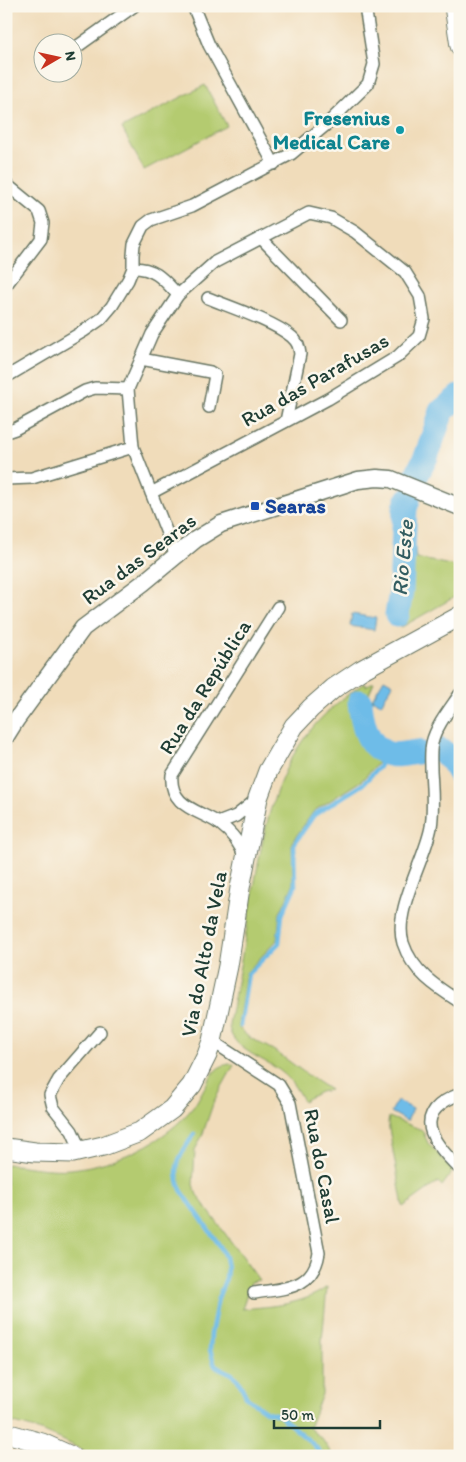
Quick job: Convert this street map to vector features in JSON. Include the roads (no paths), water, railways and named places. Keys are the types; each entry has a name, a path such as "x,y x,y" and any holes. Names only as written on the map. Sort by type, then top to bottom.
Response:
{"main road":[{"path":"453,9 460,46"},
{"name":"Via do Alto da Vela","path":"6,1148 35,1152 73,1153 103,1146 140,1132 172,1110 192,1085 212,1041 228,966 246,860 246,834 268,772 294,726 334,688 361,670 460,616"},
{"path":"6,1433 42,1443 71,1456"}],"street":[{"path":"82,43 134,6"},
{"path":"193,6 209,45 274,164"},
{"path":"6,377 84,331 101,318 121,294 134,268 132,255 134,244 143,226 151,220 192,206 291,154 327,124 368,84 374,64 365,6"},
{"path":"6,184 39,211 43,223 41,239 6,285"},
{"name":"Rua das Parafusas","path":"128,390 152,334 178,295 215,262 309,213 331,218 355,232 405,272 420,296 424,318 419,336 397,357 328,399 151,494"},
{"path":"261,238 341,320"},
{"path":"134,268 150,270 158,275 178,295"},
{"path":"208,298 273,326 292,336 298,344 300,354 286,422"},
{"path":"141,359 210,372 215,375 209,407"},
{"path":"6,432 16,429 85,391 95,388 128,390 133,447 176,556"},
{"path":"6,479 32,478 133,447"},
{"name":"Rua das Searas","path":"6,736 83,628 195,540 221,524 358,480 377,478 391,479 456,504"},
{"name":"Rua da República","path":"246,834 218,823 185,806 173,790 172,775 278,607"},
{"path":"460,694 437,729 432,744 431,827 403,913 401,931 402,942 412,963 437,988 460,1002"},
{"path":"218,823 236,816 258,798"},
{"path":"236,816 244,820 246,834"},
{"path":"81,1151 72,1131 53,1107 50,1095 59,1079 100,1032"},
{"name":"Rua do Casal","path":"212,1041 279,1085 290,1103 319,1253 318,1262 314,1270 309,1278 302,1283 254,1293"},
{"path":"460,1094 442,1103 435,1109 430,1124 432,1138 447,1157 460,1169"}],"water":[{"path":"352,614 376,618 374,630 350,626"},
{"path":"384,679 393,684 381,704 372,699"},
{"path":"397,1101 413,1109 407,1121 391,1112"}],"waterway":[{"name":"Rio Este","path":"415,478 426,457 442,411 460,396"},
{"name":"Rio Este","path":"397,615 401,591 405,508 408,500"},
{"name":"Rio Este","path":"360,702 366,732 379,749 393,755 417,752"},
{"name":"Rio Este","path":"438,750 446,754 460,774"},
{"path":"240,1026 248,974 279,943 282,915 295,886 294,844 314,815 363,784 379,767 385,753"},
{"path":"194,1134 179,1160 177,1166 178,1181 181,1190 220,1246 227,1268 226,1278 218,1298 211,1334 210,1350 215,1366 232,1374 238,1380 247,1398 267,1412 279,1415 314,1445 323,1456"}],"place":[{"name":"Fresenius Medical Care","path":"400,130"},
{"name":"Searas","path":"255,506"}]}
